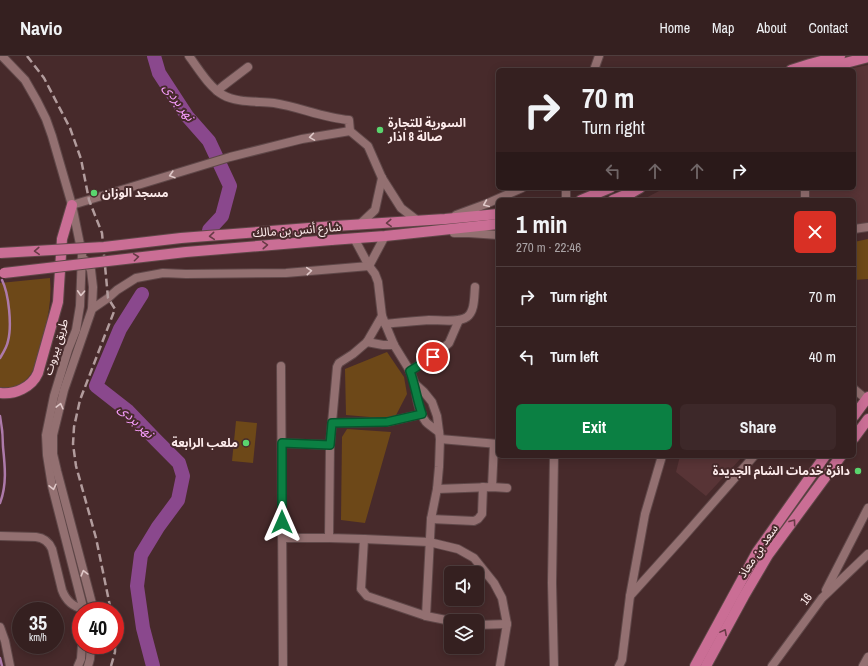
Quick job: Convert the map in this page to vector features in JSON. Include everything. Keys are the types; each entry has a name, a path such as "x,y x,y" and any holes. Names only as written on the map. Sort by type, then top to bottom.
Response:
{"main road":[{"path":"797,68 840,56"},
{"path":"827,68 868,57"},
{"path":"587,198 605,190"},
{"path":"618,198 636,190"},
{"path":"5,392 18,391 26,387 36,378 58,302 62,239 72,205"},
{"name":"شارع أنس بن مالك","path":"0,253 104,247 181,238 496,214"},
{"name":"شارع أنس بن مالك","path":"1,273 186,252 385,236 496,224"},
{"path":"856,413 867,398"},
{"path":"856,435 868,419"},
{"name":"سعد بن معاذ","path":"694,666 757,552 824,458"},
{"name":"سعد بن معاذ","path":"706,666 768,555 840,458"}],"street":[{"name":"طريق بيروت","path":"2,56 25,80 46,119 72,205 82,254 80,306 76,330 68,350 54,396 46,435 47,455 52,486 82,602"},
{"path":"189,56 196,60 204,76 217,91 226,97 275,104 336,119 349,120 350,131 368,146 382,178 401,208 418,221"},
{"path":"595,68 599,56"},
{"path":"217,91 248,67"},
{"path":"72,205 230,157 302,139 350,131"},
{"path":"359,225 375,210 382,178"},
{"path":"500,198 518,190"},
{"path":"445,219 496,200"},
{"path":"856,229 868,227"},
{"path":"469,233 496,230"},
{"path":"417,233 469,233 496,235"},
{"path":"369,266 385,236"},
{"path":"354,238 375,274 378,282 382,316 394,345 410,371 415,384 416,394 422,414 426,421 440,435 496,444 492,487"},
{"path":"82,254 91,270 92,309 64,390 53,435 53,454 92,602"},
{"path":"92,309 136,278 163,273 286,273 369,266"},
{"path":"385,324 430,320 459,320 466,317 470,313 473,306 475,287"},
{"path":"329,538 330,445 337,367 339,363 367,342 382,316"},
{"path":"410,371 433,357 448,343 459,320"},
{"path":"367,342 382,345 394,345"},
{"path":"282,366 283,666"},
{"path":"415,384 432,402 437,416 440,435 437,489 431,519 426,616"},
{"path":"856,390 867,398"},
{"path":"332,423 387,422 422,414"},
{"path":"282,443 330,445"},
{"path":"554,458 552,583 554,666"},
{"path":"619,666 622,660 630,596 644,514 661,458"},
{"path":"630,596 752,458"},
{"path":"437,489 483,487 507,488"},
{"path":"431,519 474,521 478,519 482,514 483,487"},
{"path":"822,598 868,508"},
{"path":"0,536 36,536 46,540 52,549 64,595 72,604"},
{"path":"282,538 329,538 430,542 458,549 474,558 494,583 502,598 507,624 500,666"},
{"path":"364,539 361,589 367,596 426,616 444,620"},
{"name":"16","path":"772,666 822,598 868,554"},
{"path":"484,625 507,624"},
{"path":"0,627 10,666"},
{"path":"78,666 81,654"},
{"path":"88,666 90,654"},
{"path":"863,666 868,657"}],"shaded area":[{"path":"868,65 868,223 856,225 856,198 646,198 660,190 856,190 856,68 854,68"},
{"path":"868,239 868,279 856,280 856,242"},
{"path":"50,278 51,289 49,311 36,364 30,375 22,383 12,387 0,387 0,283"},
{"path":"387,352 404,377 407,394 394,419 346,415 345,369"},
{"path":"236,421 257,423 253,463 232,461"},
{"path":"347,429 391,432 365,523 341,520 342,437"},
{"path":"680,458 741,458 706,496 676,472"}],"waterway":[{"name":"نهر بردى","path":"154,56 159,73 187,116 209,141 230,186 222,216 209,230"},
{"path":"0,358 5,350 10,327 8,301 2,280"},
{"name":"نهر بردى","path":"142,294 120,329 96,386 128,411 179,463 183,476 178,500 158,527 141,555 137,586 143,628 153,666"},
{"path":"0,416 5,468 4,489 0,503"},
{"path":"0,658 2,666"}],"railway":[{"path":"27,56 44,78 70,128 81,159 89,200 102,233 108,298 115,309 80,400 74,427 73,444 76,466 96,538 109,602"},
{"path":"111,666 114,654"}],"place":[{"name":"السورية للتجارة صالة 8 اذار","path":"380,130"},
{"name":"مسجد الوزان","path":"94,193"},
{"name":"ملعب الرابعة","path":"246,443"},
{"name":"دائرة خدمات الشام الجديدة","path":"858,471"}],"route":[{"path":"282,522 282,443 330,445 332,423 387,422 422,414 416,394 415,384 410,371 433,357"}]}
